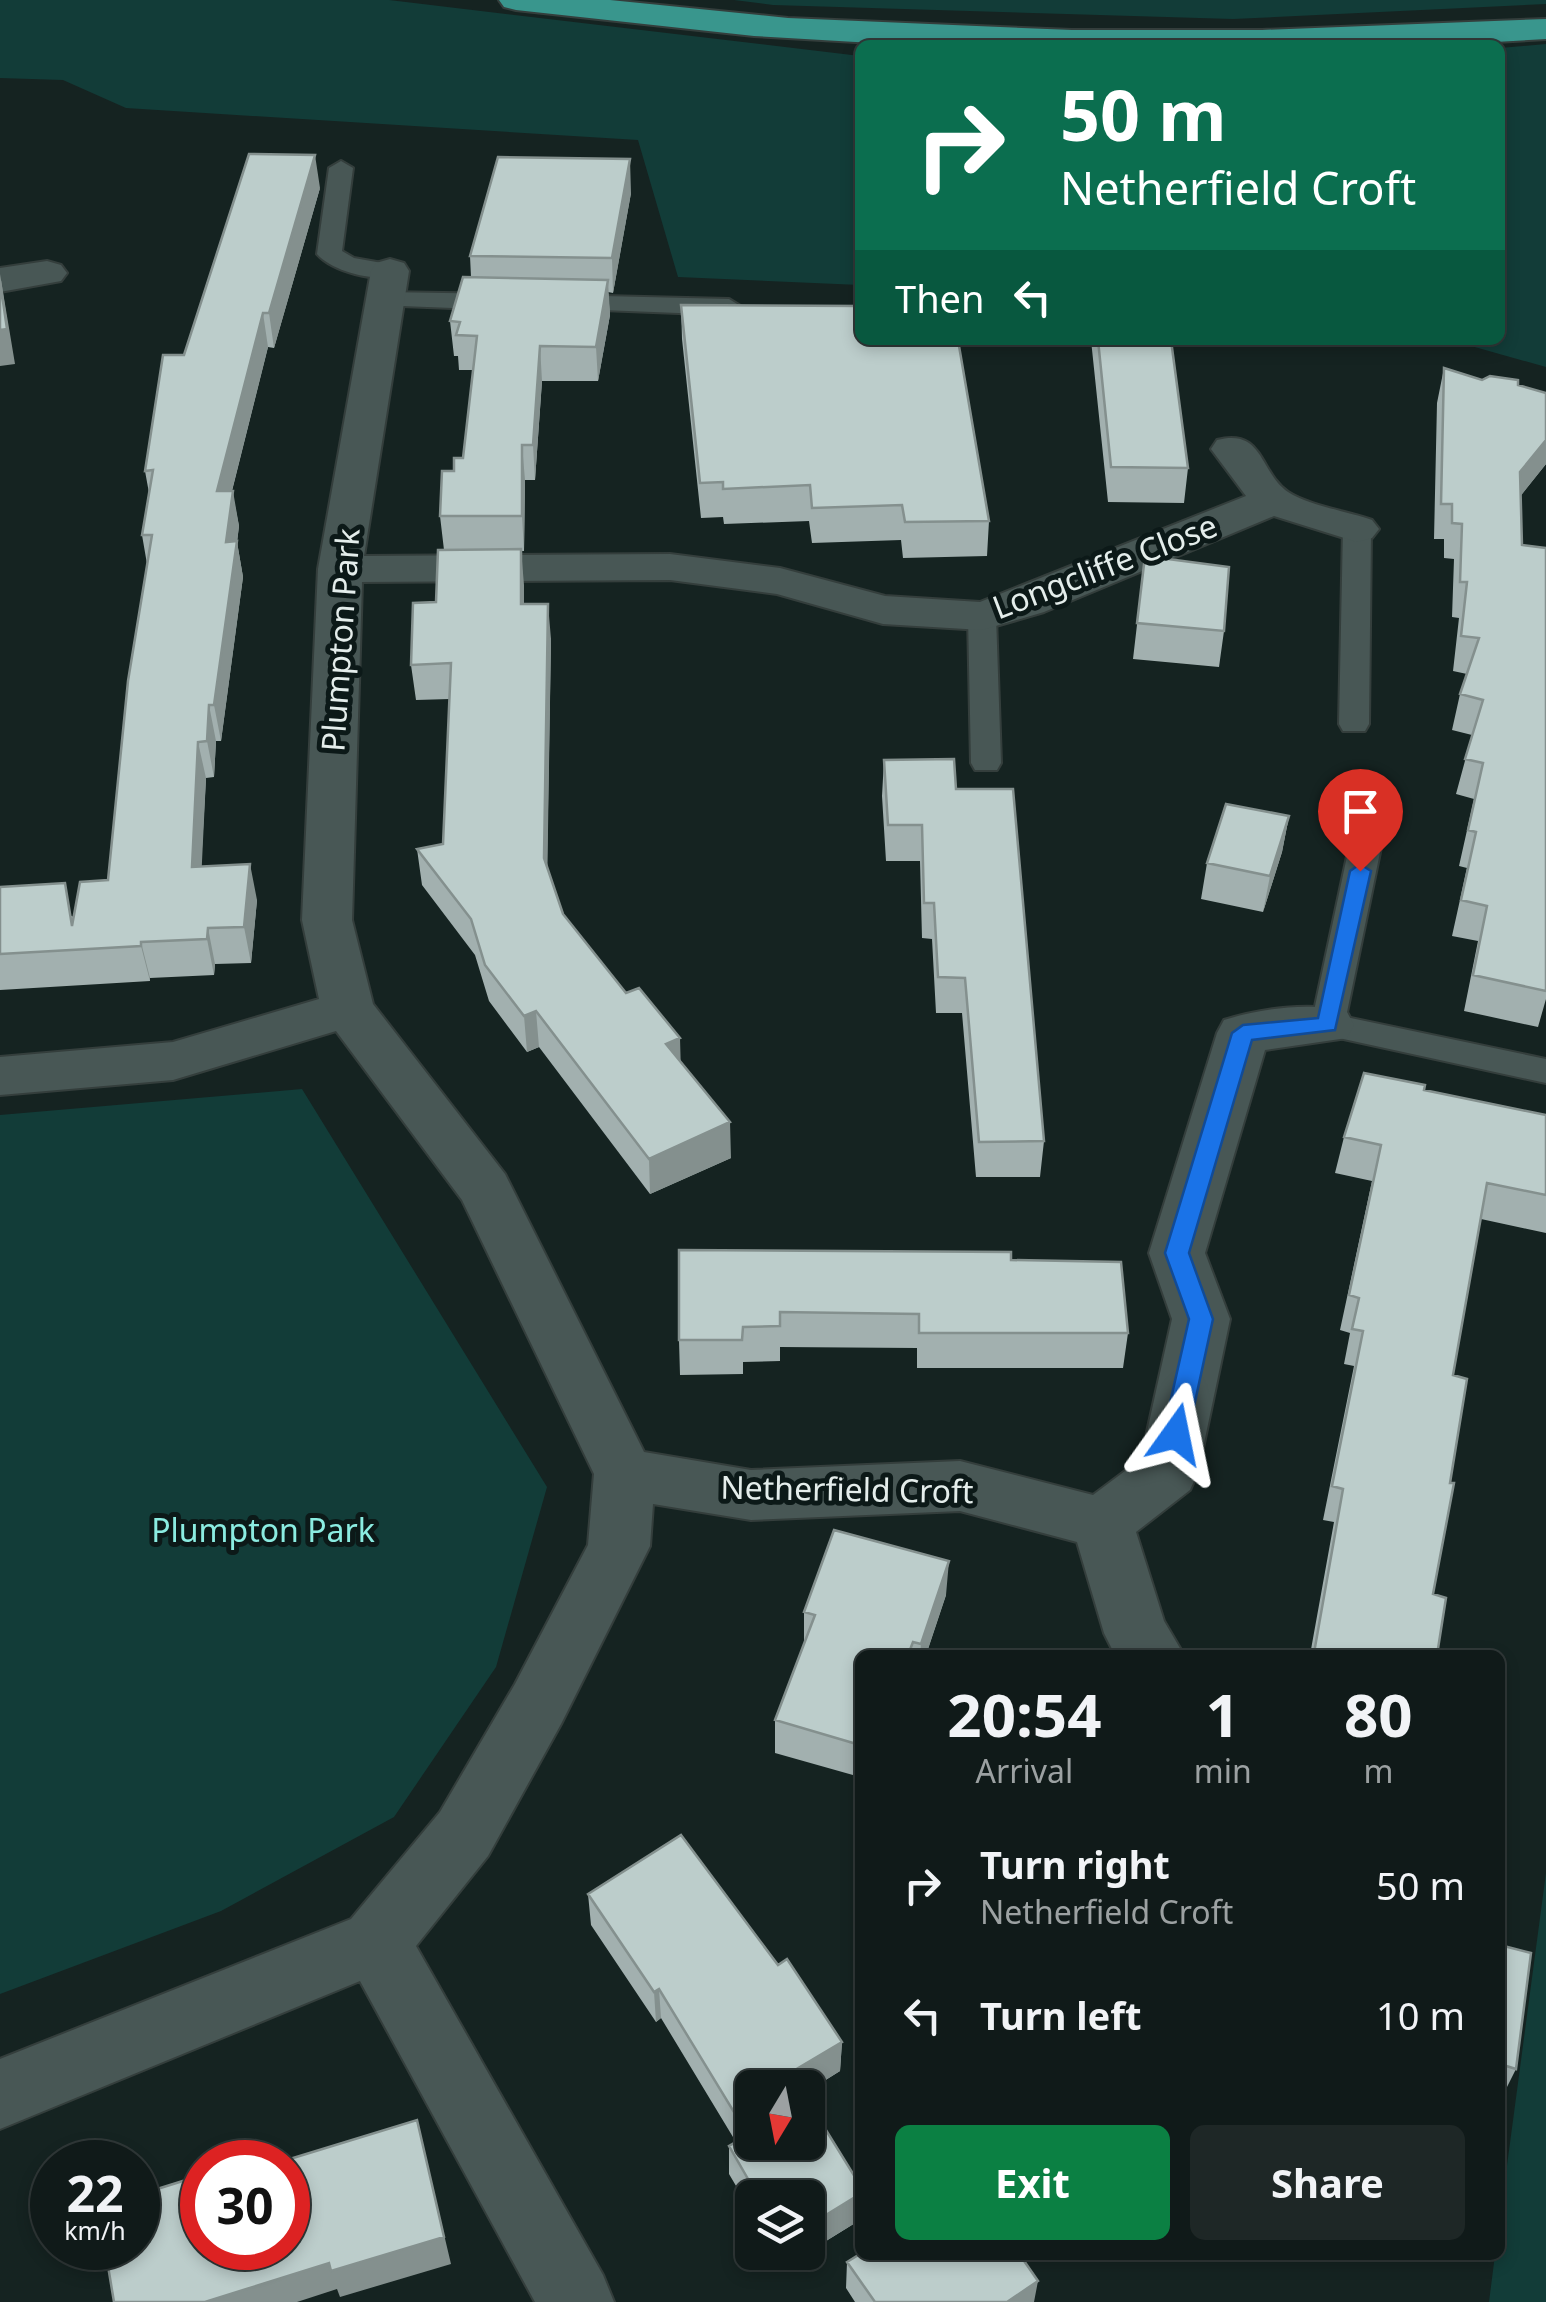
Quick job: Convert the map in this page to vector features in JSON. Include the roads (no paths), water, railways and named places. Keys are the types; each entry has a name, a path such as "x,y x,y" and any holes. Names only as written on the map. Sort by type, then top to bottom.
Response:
{"highway":[{"path":"516,0 784,28 1022,39 1390,38 1546,28"}],"street":[{"path":"0,280 47,273"},
{"name":"Plumpton Park","path":"0,2094 376,1942 464,1834 538,1704 619,1546 624,1474 485,1189 348,1009 327,920 340,569 388,286"},
{"path":"1232,448 1272,501 1356,529"},
{"name":"Longcliffe Close","path":"340,569 670,566 780,581 883,610 982,616 1028,602 1272,501"},
{"path":"0,1076 172,1061 348,1009"},
{"path":"1148,1650 1136,1634 1102,1524 1168,1472 1201,1319 1177,1253 1243,1033 1328,1024"},
{"name":"Netherfield Croft","path":"624,1474 750,1495 960,1486 1102,1524"},
{"path":"376,1942 576,2302"}],"lane":[{"path":"340,168 329,254 388,286 534,303 761,308"},
{"path":"1354,724 1356,529"},
{"path":"982,616 986,762"},
{"path":"1368,833 1328,1024 1546,1071"}]}
